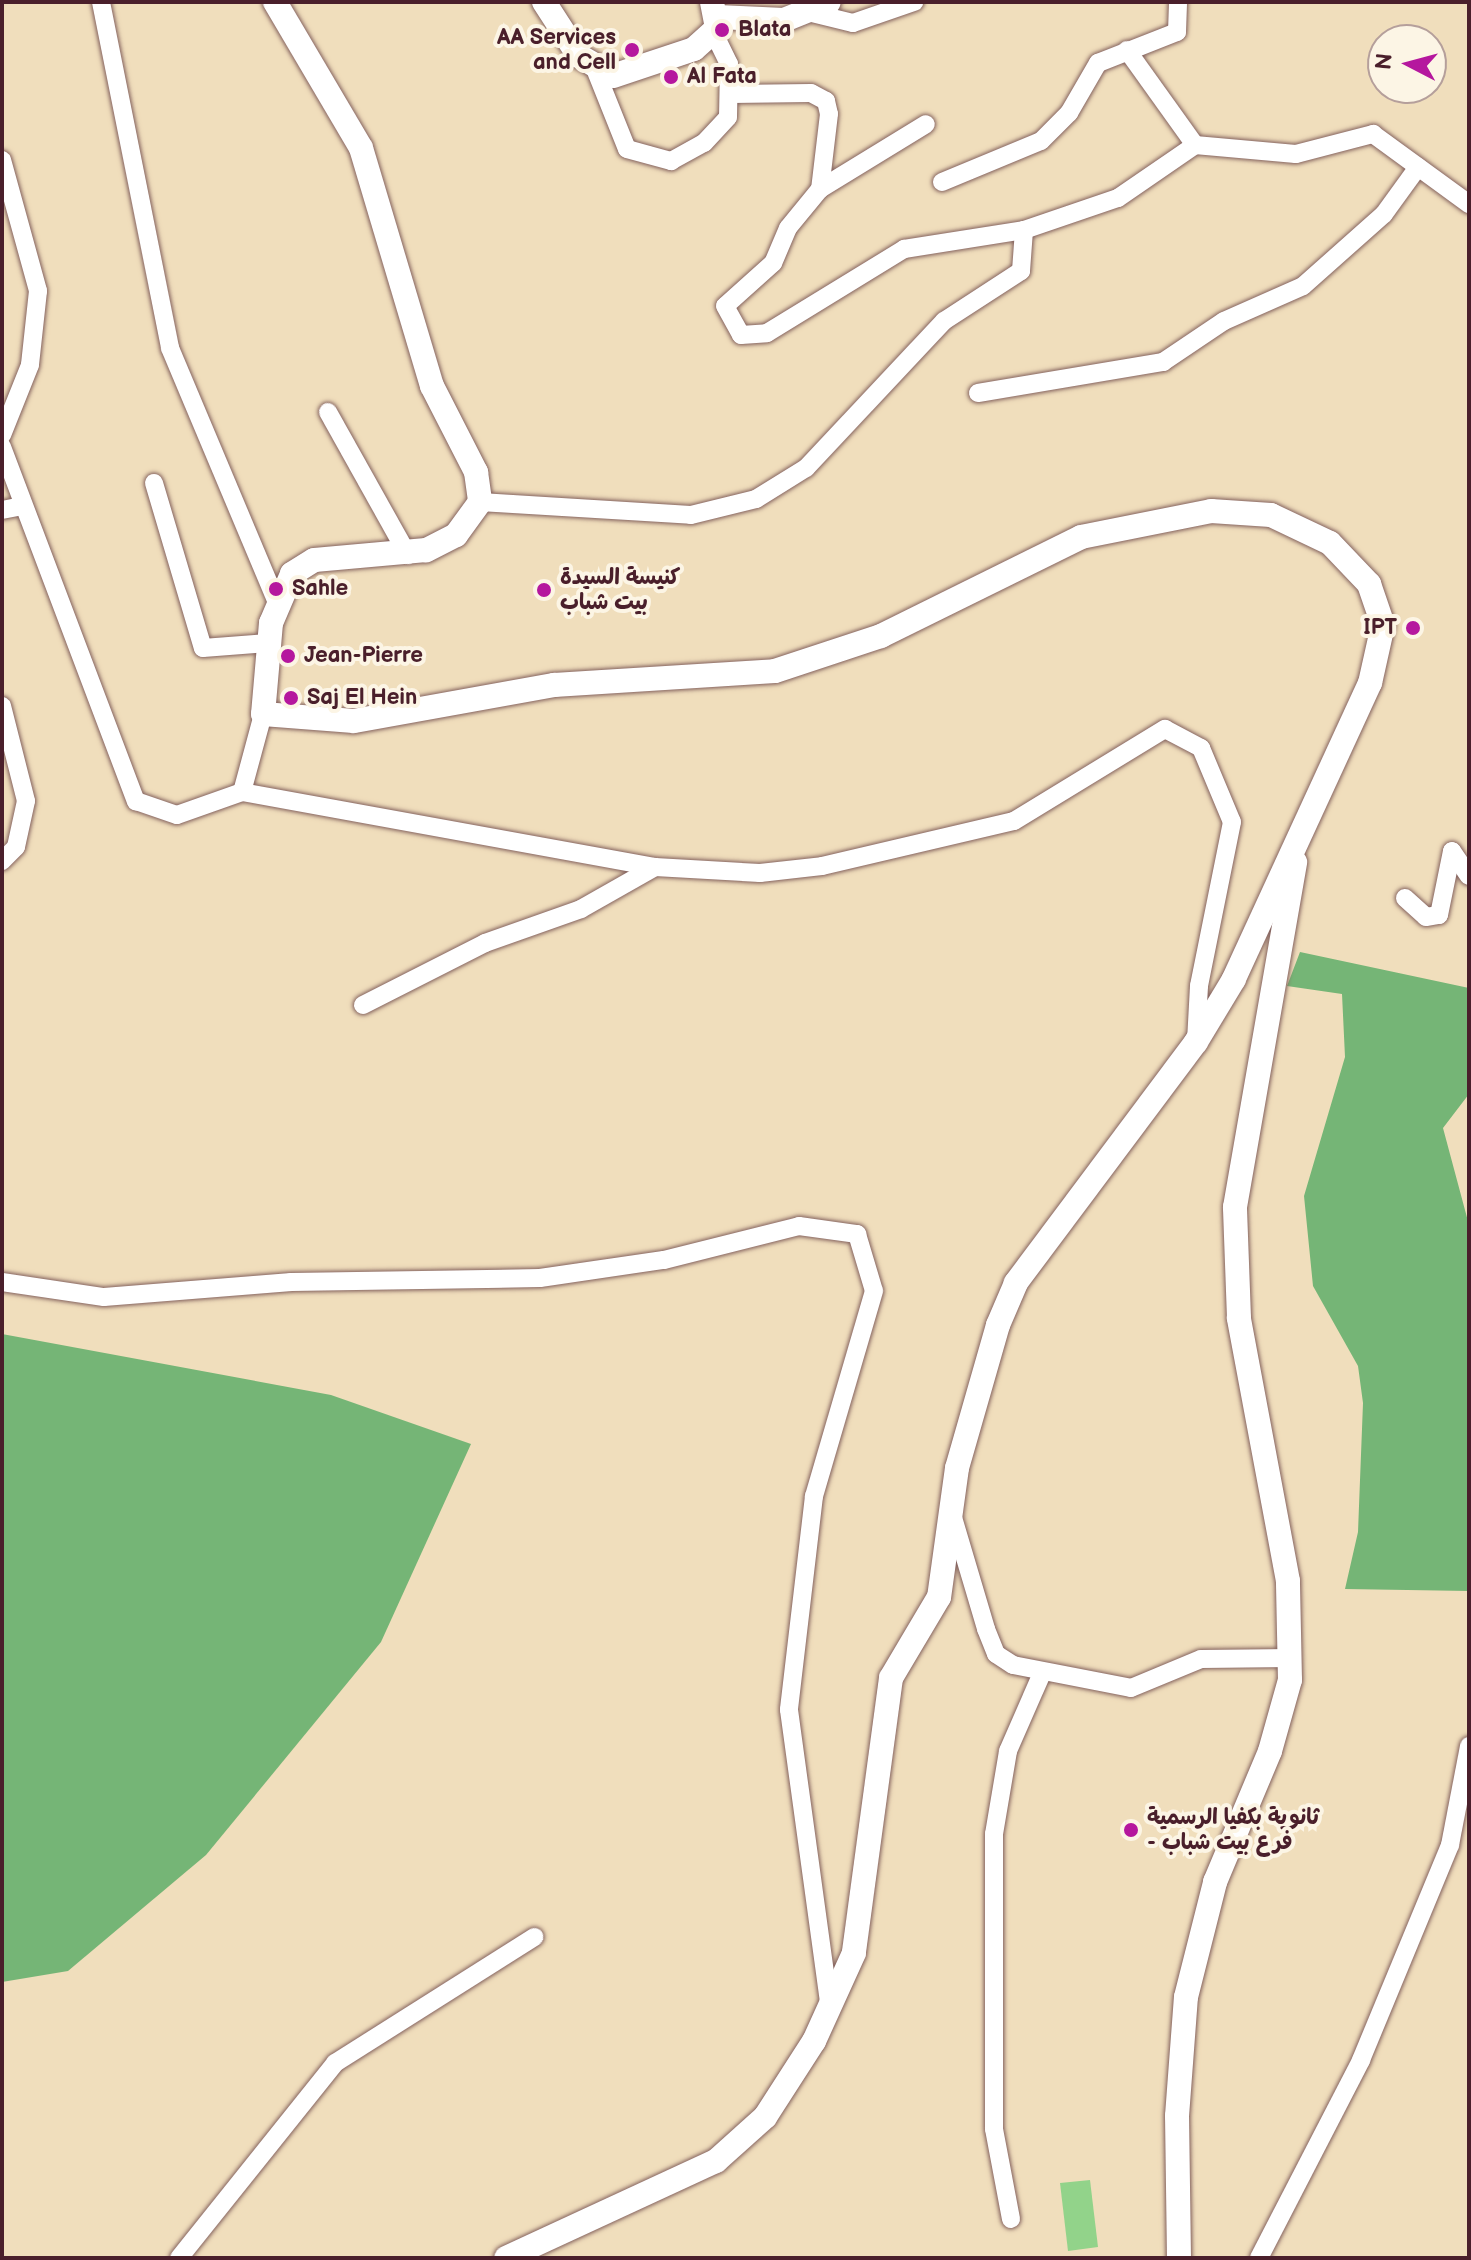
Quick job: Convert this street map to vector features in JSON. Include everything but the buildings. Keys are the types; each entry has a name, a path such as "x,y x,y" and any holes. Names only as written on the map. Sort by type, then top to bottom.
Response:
{"street":[{"path":"101,2 170,348 276,600"},
{"path":"242,792 263,714 268,643 276,600 306,563 408,555 456,535 480,502 476,472 432,386 361,148 275,2"},
{"path":"544,2 595,69 614,129 642,157 671,161 704,143 728,117 731,94 715,18"},
{"path":"595,69 613,76 639,71 715,18 762,23 820,8 853,23 914,2"},
{"path":"942,182 1041,141 1069,113 1098,63 1177,32 1178,2"},
{"path":"1127,50 1195,145"},
{"path":"731,94 811,93 826,101 820,189"},
{"path":"926,124 820,189 788,228 773,263 725,306 741,335 767,333 904,249 1024,230 1118,198 1195,145 1296,154 1373,134 1469,204"},
{"path":"2,160 38,291 30,365 2,435"},
{"path":"978,393 1163,362 1328,266 1384,214 1418,167"},
{"path":"480,502 691,515 756,499 806,468 944,321 1021,271 1024,230"},
{"path":"328,412 408,555"},
{"path":"2,447 136,801 177,815 242,792 655,867 760,873 822,866 1014,821 1156,729 1180,733 1216,771 1232,822 1195,1010 1196,1042"},
{"path":"154,483 203,648 268,643"},
{"path":"2,510 22,506"},
{"path":"263,714 354,721 554,685 775,671 881,636 1096,531 1241,511 1271,515 1330,543 1353,564 1381,608 1380,652 1370,683 1234,979 1196,1042 1016,1283 957,1468 939,1597 891,1678 854,1953 830,2009 744,2142 676,2185 506,2258"},
{"path":"2,706 26,801 16,847 2,861"},
{"path":"1179,2258 1177,2116 1186,1997 1215,1882 1270,1751 1292,1658 1283,1538 1239,1318 1235,1207 1301,829"},
{"path":"1405,898 1423,915 1439,915 1452,851 1469,876"},
{"path":"363,1005 485,943 581,909 655,867"},
{"path":"2,1282 145,1296 291,1282 540,1278 664,1260 799,1226 857,1234 874,1291 814,1496 789,1710 830,2009"},
{"path":"952,1514 996,1654 1042,1673 1131,1688 1201,1659 1292,1658"},
{"path":"1011,2219 994,2129 994,1834 1008,1751 1042,1673"},
{"path":"1259,2258 1361,2060 1450,1845 1469,1746"},
{"path":"1450,1845 1469,1820"},
{"path":"179,2258 335,2063 534,1937"}],"green space":[{"path":"1300,952 1469,988 1469,1094 1443,1128 1469,1225 1469,1591 1345,1589 1358,1532 1363,1403 1358,1366 1313,1286 1304,1196 1345,1057 1342,994 1287,986"},
{"path":"2,1334 331,1395 471,1444 381,1642 206,1855 68,1971 2,1982"},
{"path":"1090,2180 1098,2247 1068,2251 1060,2183"}],"place":[{"name":"Blata","path":"722,30"},
{"name":"AA Services and Cell","path":"632,50"},
{"name":"Al Fata","path":"671,77"},
{"name":"Sahle","path":"276,589"},
{"name":"كنيسة السيدة بيت شباب","path":"544,590"},
{"name":"IPT","path":"1413,628"},
{"name":"Jean-Pierre","path":"288,656"},
{"name":"Saj El Hein","path":"291,698"},
{"name":"ثانوية بكفيا الرسمية - فرع بيت شباب","path":"1131,1830"}]}
